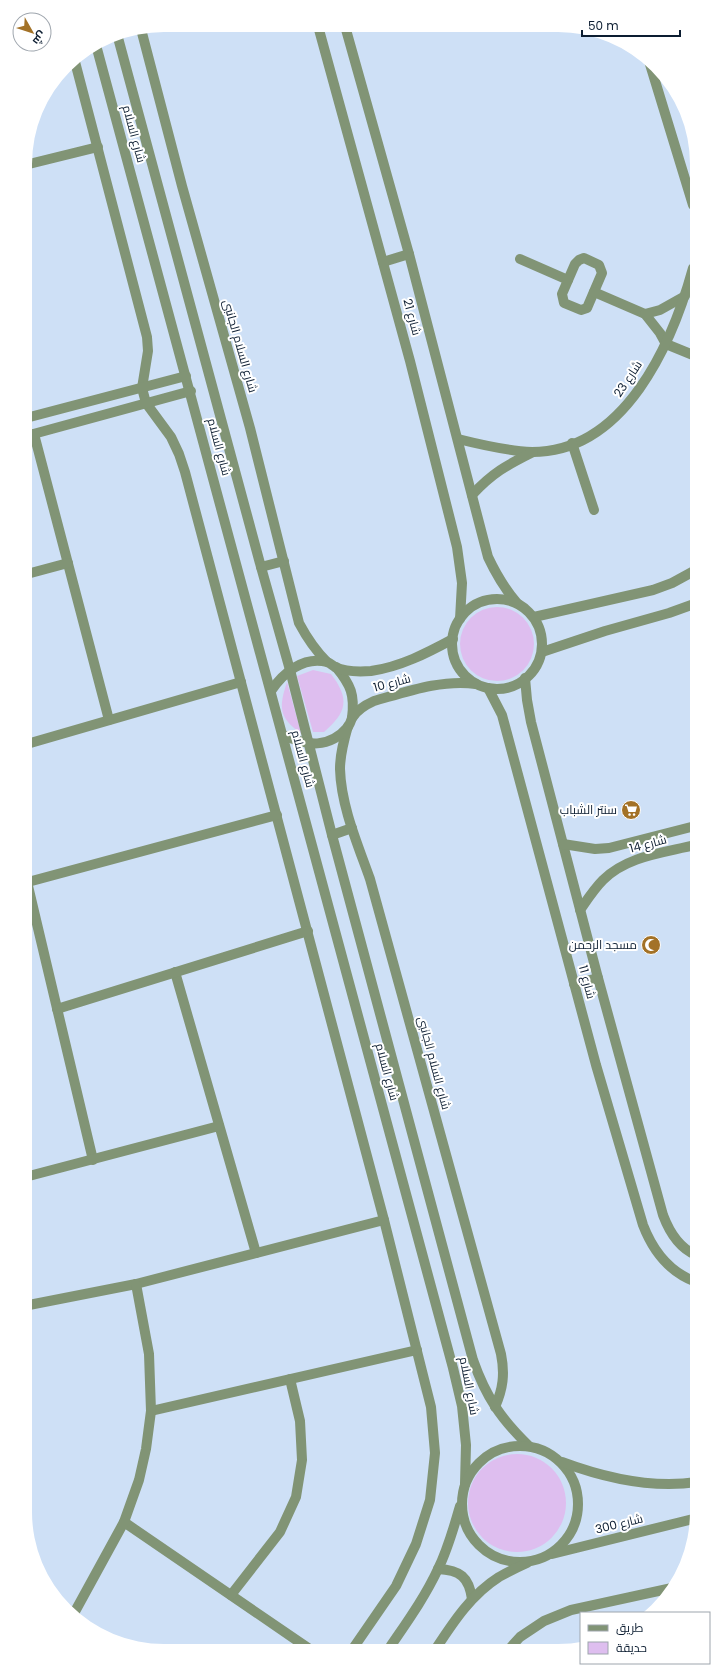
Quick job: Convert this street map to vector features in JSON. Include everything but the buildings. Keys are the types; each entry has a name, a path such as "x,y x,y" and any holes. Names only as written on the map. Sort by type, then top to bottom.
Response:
{"street":[{"name":"شارع 21","path":"320,32 412,368 457,547 462,583 460,619"},
{"name":"شارع 21","path":"347,32 409,254 488,557 502,584 516,603"},
{"name":"شارع السلام الجانبى","path":"142,34 182,186 250,428 299,622 306,637 316,651 348,682 352,690 354,699 350,722 341,754 340,768 342,784 352,828 370,880 501,1354 503,1381 501,1394 495,1407"},
{"name":"شارع السلام","path":"119,40 260,567 290,670 332,835 473,1360 482,1385 495,1407 510,1428 529,1446"},
{"name":"شارع السلام","path":"97,50 453,1368 462,1406 466,1445 464,1484"},
{"path":"76,66 147,337 148,351 142,388 146,403 171,437 179,454 242,682 308,931 384,1220 431,1407 435,1453 430,1500 416,1544 396,1586 356,1644"},
{"path":"653,73 690,194"},
{"path":"32,163 98,147"},
{"path":"383,262 409,254"},
{"path":"584,258 599,265 602,273 594,292 587,308 582,310 564,303 562,294 575,264 584,258"},
{"path":"520,259 568,280"},
{"name":"شارع 23","path":"458,439 502,448 533,452 560,448 586,439 609,424 628,405 666,344 685,296 690,278"},
{"path":"594,292 645,314 660,333 666,344 690,354"},
{"path":"645,314 660,310 685,296"},
{"path":"32,416 186,376"},
{"path":"32,434 190,391"},
{"path":"32,442 68,563 109,720"},
{"path":"572,444 594,510"},
{"name":"شارع 23","path":"472,495 488,478 509,464 533,452"},
{"path":"260,567 284,561"},
{"path":"32,573 68,563"},
{"path":"534,617 653,590 672,583 690,573"},
{"path":"492,599 504,599 516,603 526,609 534,617 540,628 542,652 538,664 525,678 511,686 500,689 488,688 477,684 460,670 455,660 453,639 460,619 468,609 479,602 492,599"},
{"path":"542,652 690,606"},
{"name":"شارع 10","path":"271,691 276,683 290,670 308,663 331,664 358,672 372,670 414,659 453,639"},
{"name":"شارع 11","path":"525,678 531,722 598,978 663,1215 669,1230 679,1243 690,1252"},
{"path":"32,743 242,682"},
{"name":"شارع 10","path":"283,735 308,744 330,741 365,705 374,701 434,685 464,682 477,684"},
{"name":"شارع 11","path":"488,688 502,715 574,984 643,1226 657,1253 667,1264 680,1274 690,1279"},
{"path":"32,881 277,815"},
{"name":"شارع 14","path":"563,844 595,849 609,848 690,827"},
{"path":"332,835 352,828"},
{"name":"شارع 14","path":"580,910 602,880 615,870 632,861 690,846"},
{"path":"32,903 93,1160"},
{"path":"57,1009 308,931"},
{"path":"175,972 256,1253"},
{"path":"574,984 598,978"},
{"path":"32,1175 219,1126"},
{"path":"32,1304 136,1284 384,1220"},
{"path":"76,1610 124,1522 141,1472 146,1449 151,1411 149,1354 136,1284"},
{"path":"151,1411 417,1350"},
{"path":"231,1595 280,1532 296,1498 302,1460 300,1422 290,1379"},
{"path":"392,1644 422,1599 438,1569 451,1537 461,1504 464,1484 475,1466 490,1453 509,1446 529,1446 544,1451 562,1462 622,1480 663,1484 690,1482"},
{"path":"439,1644 452,1624 472,1599 498,1578 528,1562 548,1555 562,1544 572,1529 578,1512 577,1494 572,1477 562,1462"},
{"path":"461,1504 464,1524 474,1541 489,1554 508,1562 528,1562"},
{"name":"شارع 300","path":"548,1555 690,1520"},
{"path":"124,1522 302,1644"},
{"path":"438,1569 452,1570 463,1576 471,1587 472,1599"},
{"path":"513,1644 520,1636 544,1620 571,1610 665,1590"}],"green space":[{"path":"497,607 518,613 528,623 534,644 528,665 518,675 497,681 476,675 466,665 460,644 466,623 476,613"},
{"path":"313,670 331,674 341,691 343,698 341,711 332,725 324,732 313,732 297,676"},
{"path":"287,682 301,733 288,722 282,711 283,698"},
{"path":"517,1454 536,1458 552,1468 562,1484 566,1503 562,1522 552,1538 536,1548 517,1552 498,1548 482,1538 472,1522 468,1503 472,1484 482,1468 498,1458"}],"place":[{"name":"سنتر الشباب","path":"631,810"},
{"name":"مسجد الرحمن","path":"651,945"}]}
